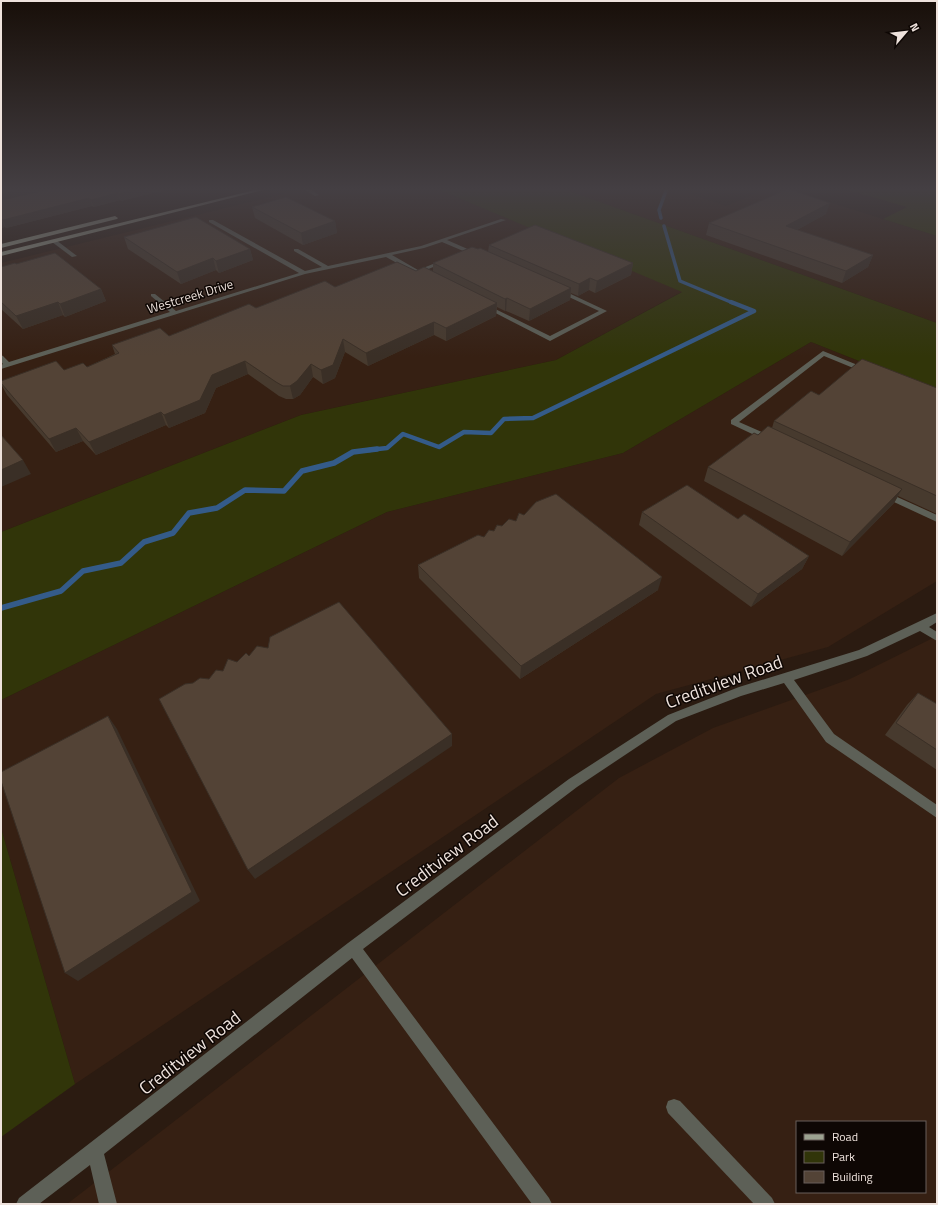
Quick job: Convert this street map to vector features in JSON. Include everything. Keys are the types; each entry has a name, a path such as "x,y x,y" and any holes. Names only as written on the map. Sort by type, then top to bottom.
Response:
{"main road":[{"path":"1,254 41,244"}],"street":[{"path":"58,244 74,256"},
{"path":"253,244 304,273"},
{"name":"Westcreek Drive","path":"4,366 304,273 428,244"},
{"path":"452,244 484,258"},
{"path":"296,250 328,268"},
{"path":"463,254 470,252"},
{"path":"386,254 428,278"},
{"path":"417,272 450,259"},
{"path":"475,301 550,339 604,311 554,289"},
{"path":"153,295 175,313"},
{"path":"776,442 734,422 823,353 873,373"},
{"path":"1,357 4,366"},
{"path":"874,489 937,519"},
{"name":"Creditview Road","path":"25,1204 353,948 573,783 672,718 739,692 863,653 937,617"},
{"path":"919,626 937,637"},
{"path":"786,678 830,738 937,812"},
{"path":"353,948 543,1204"},
{"path":"674,1107 766,1204"},
{"path":"94,1151 108,1204"}],"shaded area":[{"path":"78,244 570,244 683,291 556,360 301,415 1,532 1,263"},
{"path":"718,244 937,244 937,323"},
{"path":"811,342 937,392 937,581 828,647 656,694 75,1084 1,828 1,700 387,512 623,453"},
{"path":"937,636 937,1204 67,1204 619,778 713,728 850,679"}],"green space":[{"path":"569,244 718,244 937,323 937,392 811,342 623,453 387,512 1,700 1,532 301,415 556,360 682,292"},
{"path":"1,828 75,1084 1,1137"}],"building":[{"path":"135,244 242,244 250,249 216,261 213,258 177,272"},
{"path":"585,244 633,263 597,281 590,278 579,284 489,245"},
{"path":"770,244 841,244 873,255 846,271"},
{"path":"472,247 478,249 480,248 571,288 530,309 507,298 505,299 433,263"},
{"path":"55,253 101,289 60,304 58,302 16,316 1,302 1,267"},
{"path":"397,262 416,271 424,267 497,303 446,328 434,322 366,353 343,339 333,365 321,370 311,364 297,381 290,386 283,386 245,361 212,375 200,400 164,415 161,412 89,442 76,428 49,439 1,383 1,381 56,361 64,370 83,363 87,367 119,353 112,345 160,328 169,336 249,304 256,308 325,281 335,287"},
{"path":"862,359 937,388 937,496 774,421 811,391 819,395"},
{"path":"768,426 902,489 850,542 708,467 754,433 758,435"},
{"path":"1,435 23,460 1,470"},
{"path":"687,485 738,519 744,514 809,556 758,594 642,512"},
{"path":"556,494 662,577 521,666 418,565 478,535 484,537 489,530 494,531 497,525 502,526 509,519 516,521 519,513 524,515 536,502"},
{"path":"339,602 452,734 248,870 159,699 185,684 193,683 200,678 209,679 216,670 223,671 228,659 237,662 246,653 249,656 257,646 268,648 270,637"},
{"path":"918,693 937,704 937,750 896,723"},
{"path":"108,716 192,892 65,973 1,781 1,772"}],"waterway":[{"path":"669,244 680,281 733,303"},
{"path":"369,450 387,448 403,434 439,447 464,432 491,433 504,419 533,418 754,311 731,302"},
{"path":"369,450 377,449"},
{"path":"1,608 61,591 83,571 121,563 144,542 173,533 189,513 217,508 245,490 284,491 302,471 334,463 353,452 369,450"}]}
